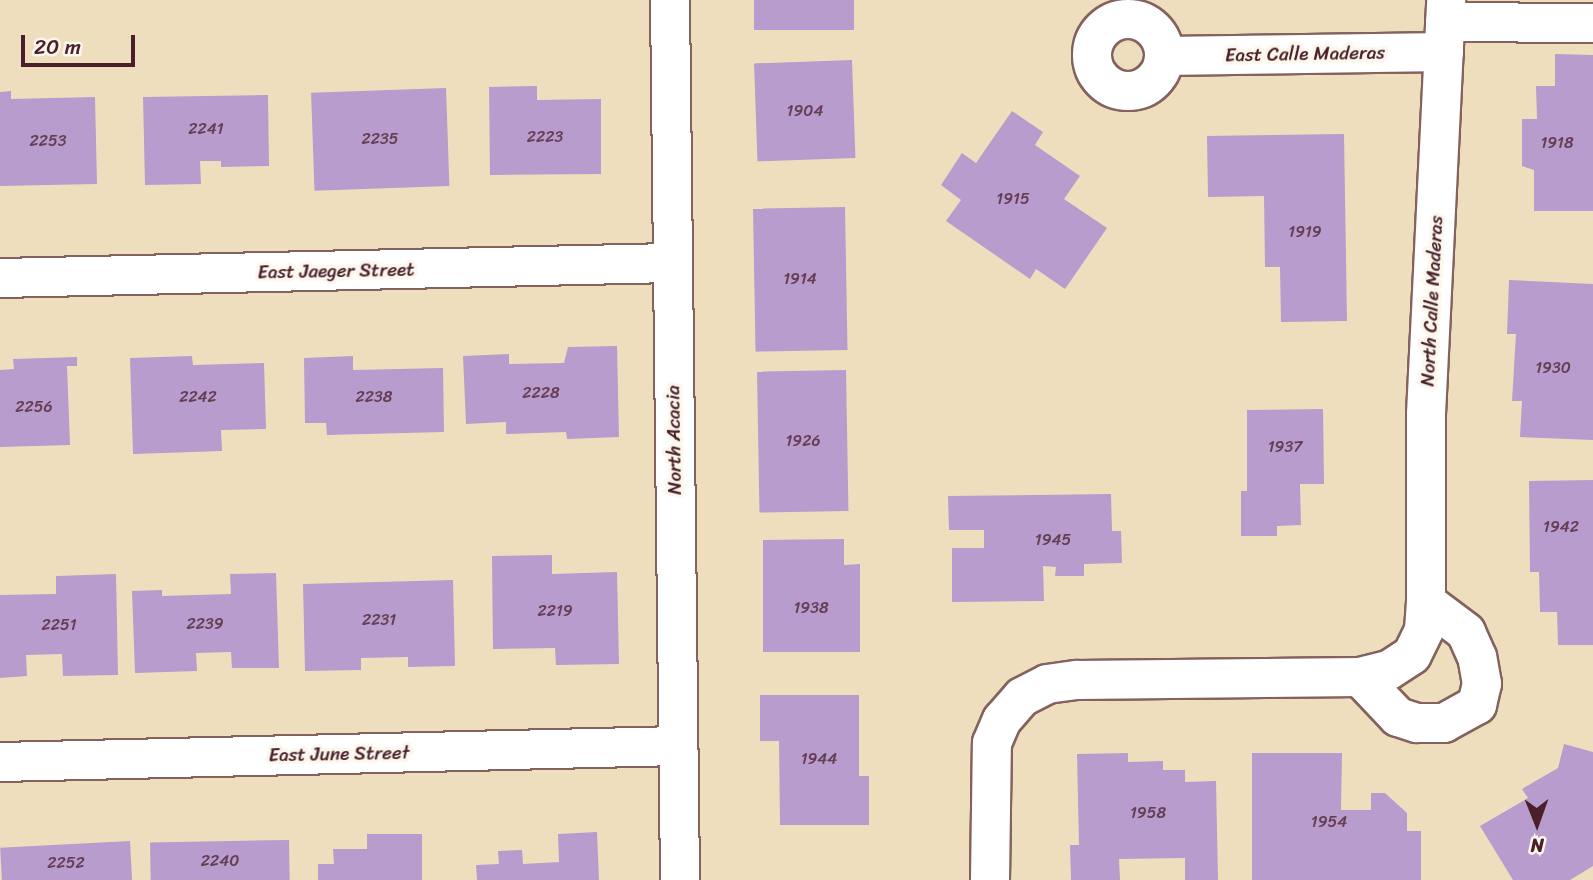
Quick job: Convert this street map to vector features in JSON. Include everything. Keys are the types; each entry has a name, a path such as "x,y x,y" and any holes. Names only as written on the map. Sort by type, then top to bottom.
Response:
{"street":[{"name":"North Acacia","path":"670,0 680,880"},
{"name":"East Calle Maderas","path":"1165,55 1445,25 1593,23"},
{"name":"North Calle Maderas","path":"990,880 992,743 1002,720 1022,697 1047,684 1077,680 1360,677 1389,670 1412,655 1424,630 1426,602 1426,414 1445,25"},
{"name":"East Jaeger Street","path":"0,278 672,263"},
{"path":"1360,677 1398,717 1417,723 1444,723 1477,705 1482,684 1477,657 1466,632 1426,602"},
{"name":"East June Street","path":"0,761 678,746"}],"building":[{"path":"754,0 854,0 854,30 754,30"},
{"path":"1555,54 1593,55 1593,211 1534,211 1534,170 1522,166 1522,119 1537,119 1536,86 1555,86"},
{"path":"852,60 855,158 757,161 754,63"},
{"path":"537,86 537,100 601,99 601,174 490,175 489,87"},
{"path":"446,88 449,186 315,191 311,93"},
{"path":"11,91 11,99 95,97 97,184 0,186 0,92"},
{"path":"268,95 269,166 221,167 221,161 200,161 201,184 145,185 143,97"},
{"path":"1012,111 1043,132 1035,145 1080,176 1064,199 1107,228 1065,289 1036,269 1030,279 946,221 961,200 941,185 962,153 976,163"},
{"path":"1344,134 1347,321 1281,322 1280,267 1265,267 1264,196 1208,197 1207,136"},
{"path":"845,207 847,350 756,352 753,209"},
{"path":"1509,280 1593,284 1593,440 1520,437 1522,401 1512,401 1516,334 1507,334"},
{"path":"617,346 619,437 567,439 566,432 506,434 506,422 466,424 463,356 509,354 509,364 564,363 568,347"},
{"path":"192,356 193,365 264,363 266,429 221,430 222,451 133,454 130,358"},
{"path":"353,356 353,370 443,368 444,432 327,435 326,423 305,423 304,358"},
{"path":"77,357 77,366 67,366 70,445 0,447 0,370 14,369 13,359"},
{"path":"846,370 848,511 759,513 757,372"},
{"path":"1323,409 1324,484 1300,484 1301,525 1277,526 1277,536 1241,536 1241,491 1247,491 1247,410"},
{"path":"1593,480 1593,645 1558,645 1557,612 1540,612 1539,572 1530,572 1529,481"},
{"path":"1111,494 1112,531 1121,531 1122,563 1084,564 1084,576 1055,576 1056,567 1043,566 1044,601 952,602 952,548 984,548 984,530 949,530 948,496"},
{"path":"844,539 844,565 860,564 860,652 763,652 763,540"},
{"path":"552,555 552,574 617,572 619,664 556,665 555,648 493,649 492,556"},
{"path":"276,573 279,668 232,668 231,652 196,653 197,671 135,673 132,591 162,590 162,596 231,594 230,574"},
{"path":"116,574 118,675 63,676 62,654 26,655 27,676 0,678 0,595 56,594 56,576"},
{"path":"453,580 455,666 408,667 408,657 361,658 361,670 305,671 303,584"},
{"path":"760,695 859,695 859,776 869,776 869,825 780,825 779,741 760,741"},
{"path":"1564,744 1593,752 1593,866 1570,880 1513,880 1480,826 1528,798 1522,789 1558,768"},
{"path":"1128,753 1128,762 1163,761 1163,770 1185,770 1185,782 1216,781 1218,880 1185,880 1185,858 1119,859 1120,880 1071,880 1070,845 1079,845 1077,754"},
{"path":"1252,753 1342,753 1341,810 1371,810 1371,793 1385,793 1407,813 1407,831 1421,831 1421,880 1252,880"},
{"path":"597,832 599,880 477,880 476,865 499,864 498,851 522,850 523,864 559,862 558,834"},
{"path":"367,834 422,834 422,880 318,880 318,864 334,864 333,849 367,849"},
{"path":"289,840 290,880 151,880 150,842"},
{"path":"130,841 132,880 2,880 0,848"}]}
